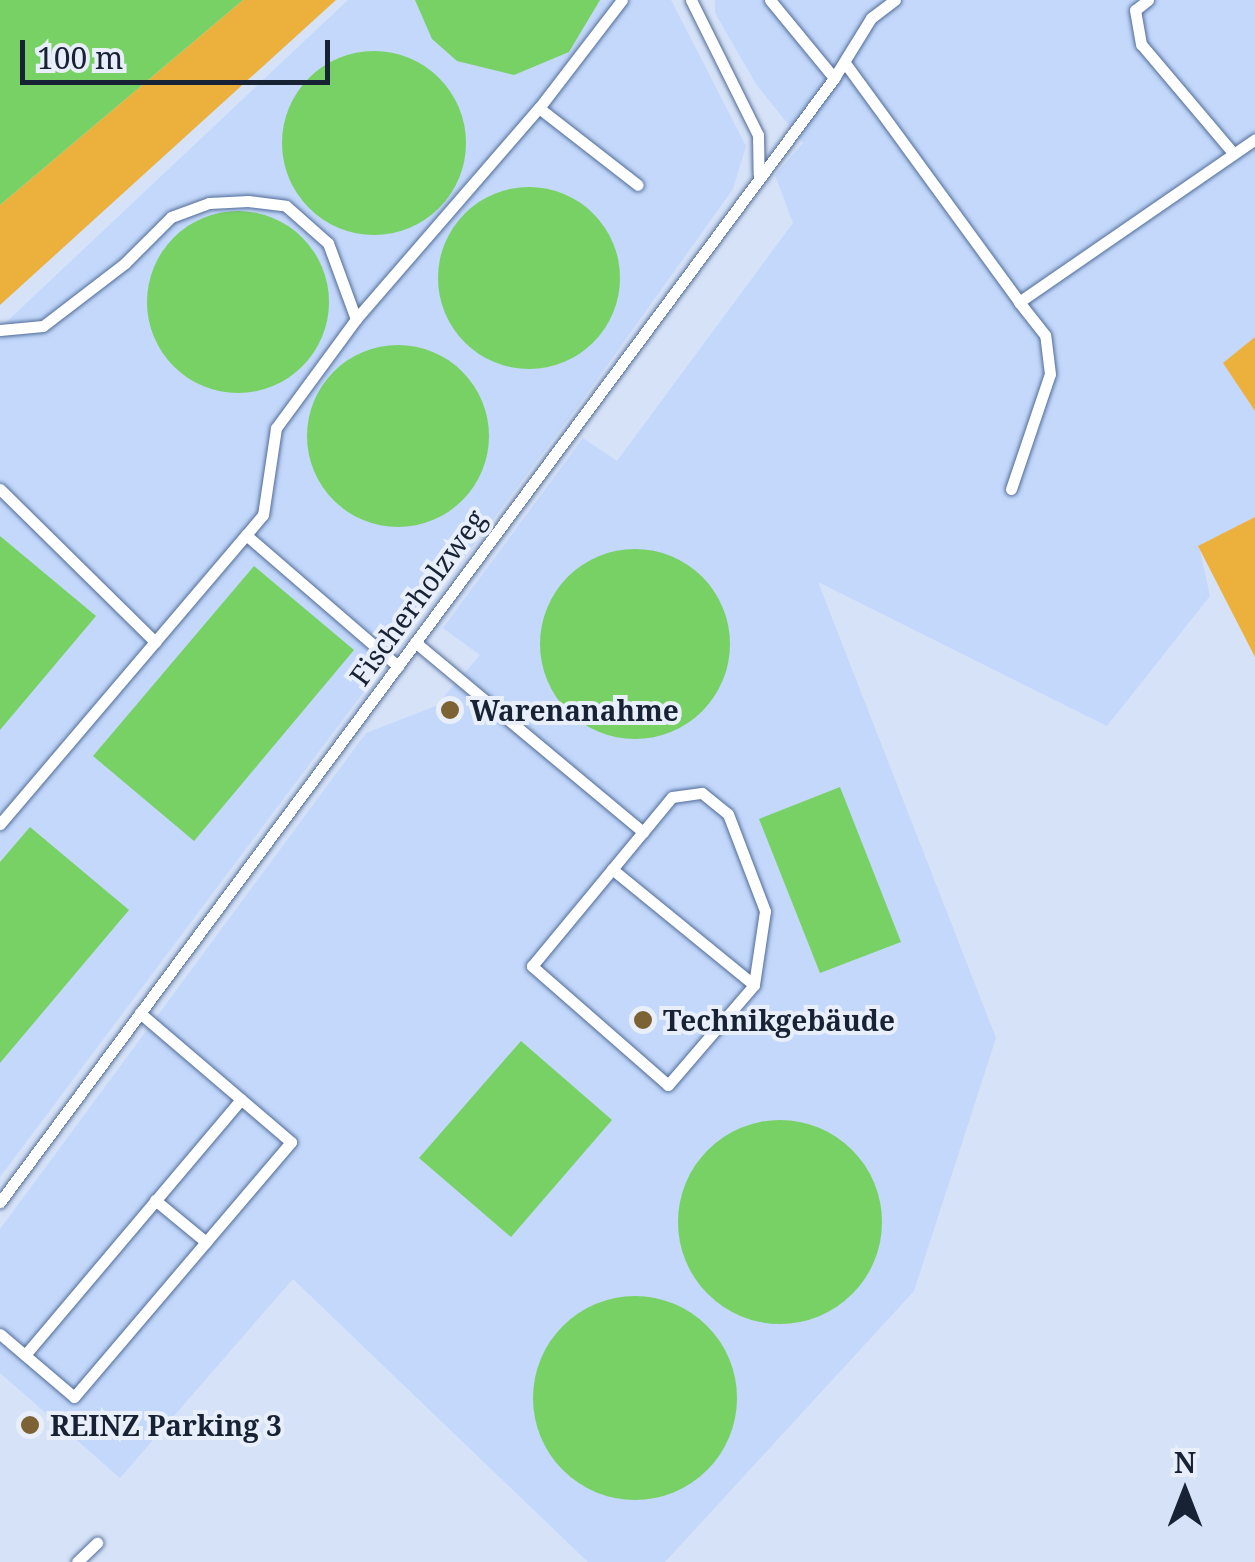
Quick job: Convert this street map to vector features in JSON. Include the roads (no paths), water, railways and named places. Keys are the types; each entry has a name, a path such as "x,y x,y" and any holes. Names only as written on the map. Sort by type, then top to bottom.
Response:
{"lane":[{"path":"0,824 262,515 276,428 356,319 539,108 622,0"},
{"path":"691,0 758,134 759,174"},
{"name":"Fischerholzweg","path":"0,1202 759,174 834,78 870,18 894,0"},
{"path":"1148,0 1134,10 1141,44 1233,154"},
{"path":"777,3 834,78"},
{"path":"845,63 1046,335 1050,374 1011,488"},
{"path":"539,108 638,186"},
{"path":"1019,302 1255,138"},
{"path":"0,330 43,326 125,263 170,217 208,202 248,200 286,206 328,243 356,319"},
{"path":"0,489 155,642"},
{"path":"246,535 398,666"},
{"path":"415,642 642,832"},
{"path":"702,794 728,814 765,911 754,985 668,1085 532,966 642,832 672,797 702,794"},
{"path":"612,870 754,985"},
{"path":"0,1334 74,1397 291,1142 140,1013"},
{"path":"24,1355 241,1099"},
{"path":"155,1200 206,1242"},
{"path":"77,1562 97,1543"}],"place":[{"name":"Warenanahme","path":"450,710"},
{"name":"Technikgebäude","path":"643,1020"},
{"name":"REINZ Parking 3","path":"30,1425"}]}
